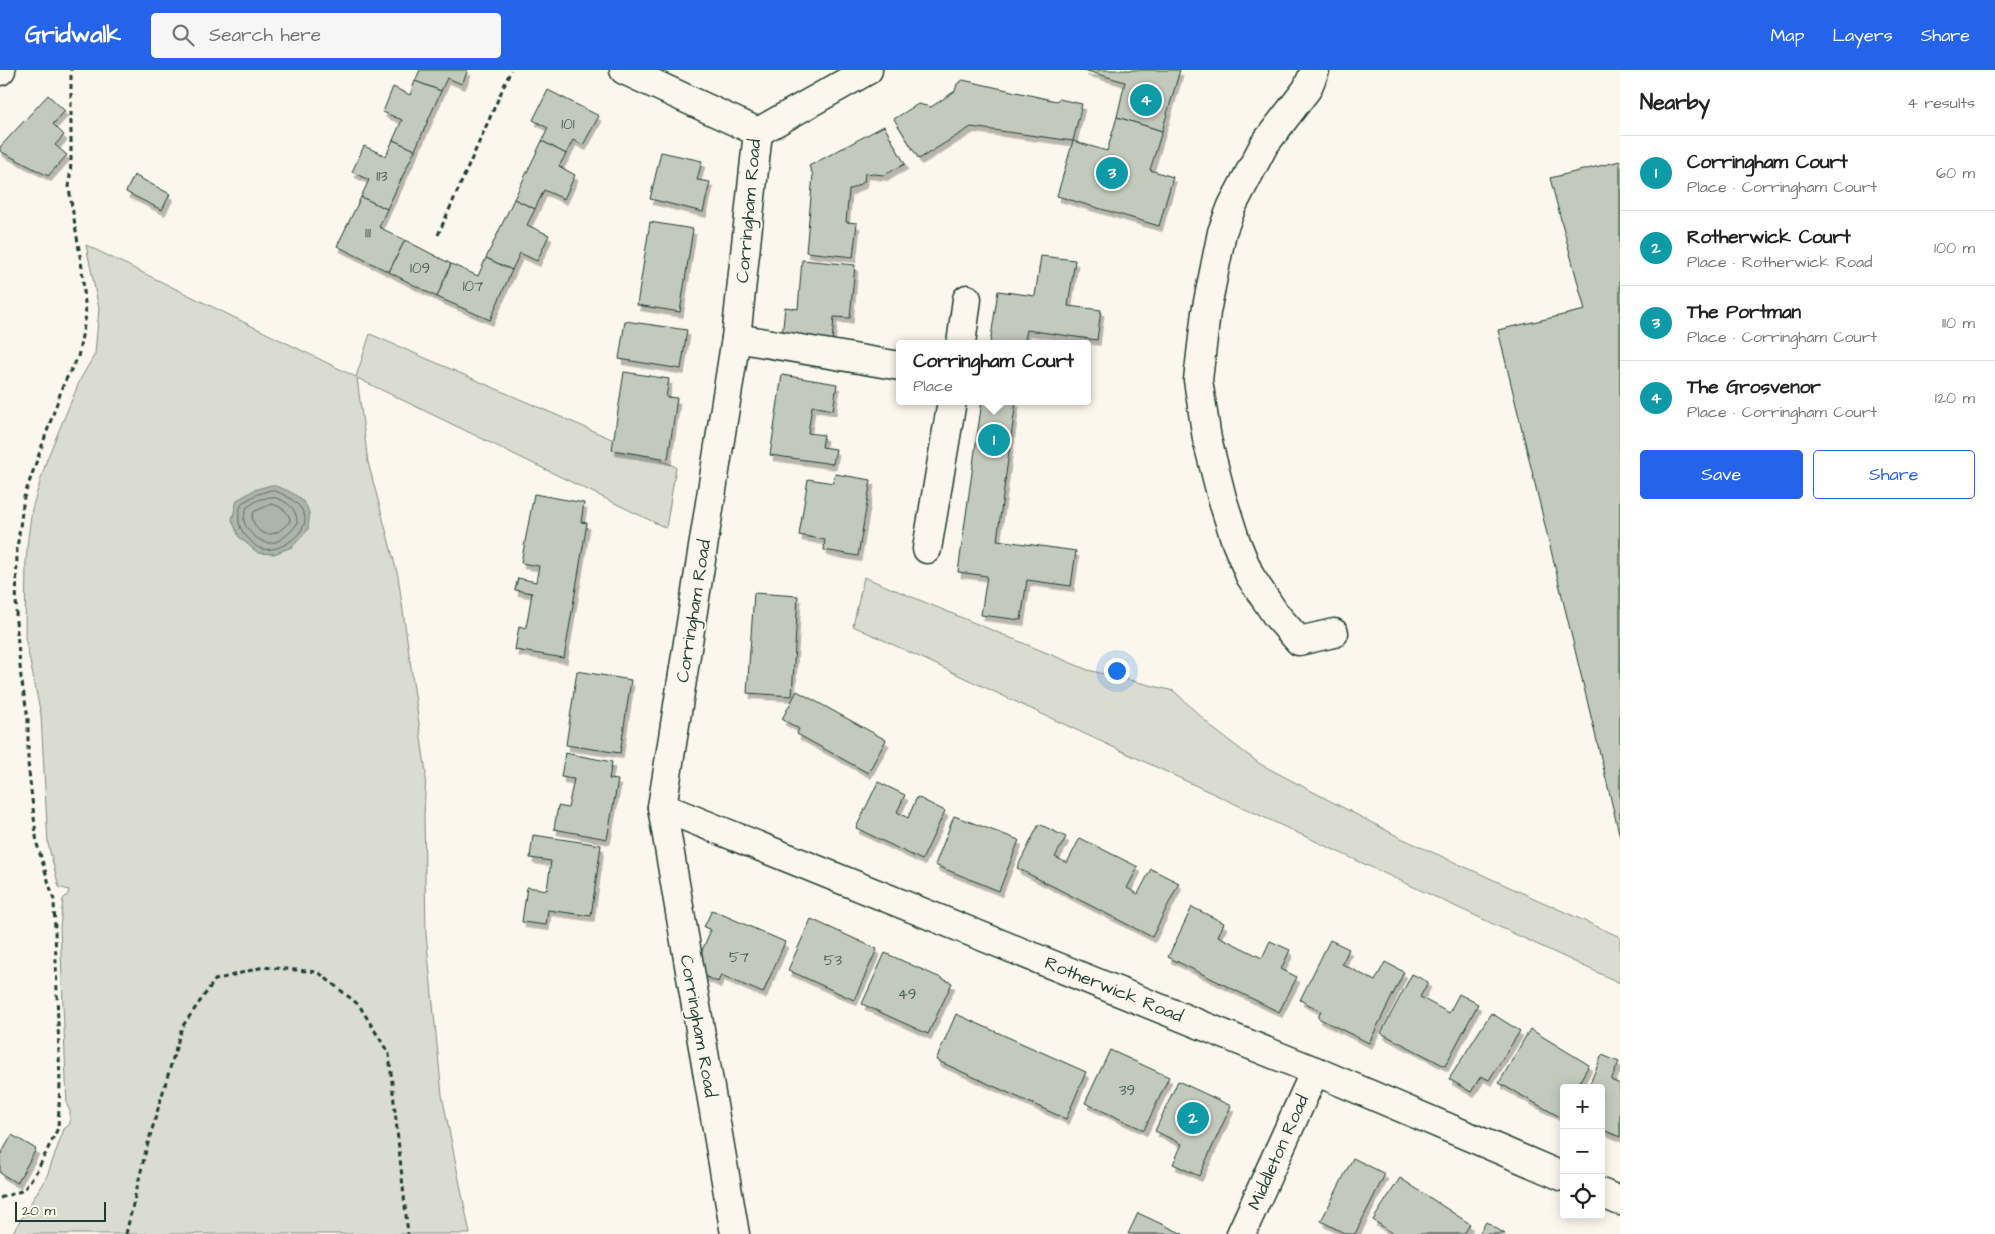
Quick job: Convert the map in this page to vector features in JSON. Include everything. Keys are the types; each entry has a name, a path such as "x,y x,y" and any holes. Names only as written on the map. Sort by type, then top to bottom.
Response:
{"street":[{"name":"Corringham Road","path":"624,70 758,132 736,338 662,807 735,1234"},
{"path":"758,132 868,70"},
{"path":"1315,70 1307,88 1264,145 1232,206 1222,232 1206,312 1198,380 1207,439 1222,498 1236,542 1250,576 1276,615 1299,641 1334,633"},
{"path":"962,340 967,299"},
{"path":"736,338 896,365"},
{"path":"927,549 951,405"},
{"name":"Rotherwick Road","path":"662,807 1315,1070 1560,1175"},
{"name":"Middleton Road","path":"1241,1234 1315,1070"},
{"path":"1605,1195 1620,1201"}],"path":[{"path":"0,1198 24,1190 38,1169 58,1128 60,1084 54,900 37,844 28,764 28,718 21,677 16,621 17,549 24,497 64,383 78,357 86,315 82,268 69,188 71,162 71,70"},
{"path":"438,235 511,70"},
{"path":"126,1234 146,1150 182,1026 215,980 263,966 318,972 359,1006 389,1054 408,1234"}],"shaded area":[{"path":"86,245 356,377 370,334 676,467 666,528 357,378 368,462 398,576 426,773 424,816 426,934 442,1095 470,1234 12,1234 47,1176 64,1129 70,1124 70,1111 67,1105 60,927 63,899 69,890 59,887 48,844 41,715 25,637 26,561 32,509 47,459 81,378 95,354 99,309"},
{"path":"864,577 1088,670 1174,691 1215,730 1260,764 1401,838 1620,937 1620,983 853,626"}],"water":[{"path":"271,485 294,494 304,502 309,513 308,530 292,547 274,554 258,553 239,537 232,520 237,500 254,490"}],"building":[{"path":"420,70 468,70 462,84 447,78 441,91 415,81"},
{"path":"1084,70 1180,70 1162,131 1117,117 1125,82"},
{"path":"963,80 1056,101 1059,99 1082,104 1073,141 971,127 919,159 894,119 918,104 931,107 955,91 957,84"},
{"path":"415,81 441,91 415,150 393,140 402,120 383,112 393,87 410,95"},
{"path":"548,90 599,116 583,145 573,140 566,154 542,141 548,128 533,120"},
{"path":"48,95 65,111 53,124 64,135 55,145 67,155 48,176 0,151 0,147"},
{"path":"1117,117 1162,131 1150,170 1173,177 1159,226 1057,196 1073,141 1107,151"},
{"path":"884,126 905,164 884,175 865,173 864,182 849,190 846,222 857,223 853,257 806,252 813,175 809,166"},
{"path":"393,140 415,150 387,209 361,197 369,180 352,172 364,146 386,156"},
{"path":"542,141 566,154 559,166 575,175 564,199 544,190 535,209 514,199"},
{"path":"661,152 702,161 697,180 710,182 703,212 650,199"},
{"path":"1620,161 1620,837 1498,330 1585,310 1550,178"},
{"path":"134,175 170,194 162,210 126,192"},
{"path":"361,197 387,209 379,227 405,240 389,272 337,246"},
{"path":"514,199 535,209 527,225 549,235 537,261 520,253 512,270 486,258"},
{"path":"650,222 693,229 680,312 637,305"},
{"path":"405,240 451,264 437,297 389,272"},
{"path":"1041,256 1075,260 1068,306 1101,310 1097,340 1027,330 1025,340 991,340 998,291 1035,296"},
{"path":"486,258 512,270 490,320 437,297 451,264 478,276"},
{"path":"802,260 855,265 850,318 834,317 832,342 782,338 785,307 798,309"},
{"path":"625,321 687,330 681,369 619,359"},
{"path":"624,372 669,379 666,397 677,398 668,459 612,450"},
{"path":"782,375 837,384 833,410 812,406 808,433 824,435 822,447 836,449 833,464 770,455"},
{"path":"981,405 1015,405 997,540 1076,551 1071,586 1027,580 1021,620 981,615 987,576 958,572"},
{"path":"835,474 871,480 858,556 824,550 825,540 799,535 808,479 833,483"},
{"path":"534,494 584,503 581,522 587,523 564,658 515,650 519,626 526,628 532,593 515,590 518,578 536,582 539,566 521,563"},
{"path":"754,593 798,596 792,696 747,693"},
{"path":"577,671 631,680 620,753 566,745"},
{"path":"797,691 886,740 868,773 797,734 799,729 782,719"},
{"path":"565,753 612,762 609,779 618,780 607,839 554,829 558,806 568,808 574,779 561,777"},
{"path":"878,782 905,795 897,812 908,818 917,797 945,811 922,860 856,828"},
{"path":"954,816 1019,840 999,891 935,865"},
{"path":"1039,824 1066,837 1055,857 1067,863 1080,838 1138,867 1127,888 1138,894 1151,869 1179,883 1152,937 1017,868"},
{"path":"533,835 601,845 591,916 548,910 546,925 522,922 527,887 547,890 551,861 530,858"},
{"path":"1192,907 1224,923 1218,936 1262,958 1270,941 1290,950 1281,969 1297,977 1279,1012 1168,957"},
{"path":"712,910 785,942 763,993 721,975 718,982 693,971 711,930 704,927"},
{"path":"811,919 877,949 854,1000 788,970"},
{"path":"1330,940 1349,949 1342,964 1375,981 1385,962 1404,972 1369,1043 1318,1018 1321,1011 1300,1000"},
{"path":"885,953 952,983 928,1034 862,1004"},
{"path":"1412,974 1428,982 1420,997 1449,1013 1459,994 1478,1004 1445,1066 1381,1033"},
{"path":"1491,1013 1520,1031 1489,1080 1481,1076 1471,1092 1449,1079"},
{"path":"956,1014 1086,1072 1066,1119 936,1060"},
{"path":"1530,1029 1589,1065 1578,1084 1560,1084 1560,1117 1499,1083"},
{"path":"1110,1050 1169,1077 1144,1130 1085,1103"},
{"path":"1602,1055 1619,1062 1611,1080 1620,1084 1620,1137 1605,1131 1605,1084 1590,1084"},
{"path":"1178,1081 1231,1106 1199,1176 1173,1164 1182,1144 1155,1131"},
{"path":"12,1135 36,1149 17,1183 0,1173 0,1156"},
{"path":"1353,1158 1385,1174 1355,1234 1346,1234 1321,1221"},
{"path":"1400,1178 1470,1224 1464,1234 1394,1234 1373,1220"},
{"path":"1138,1213 1183,1234 1128,1234"},
{"path":"1486,1222 1505,1234 1479,1234"}],"place":[{"name":"The Grosvenor","path":"1146,100"},
{"name":"The Portman","path":"1112,173"},
{"name":"Corringham Court","path":"994,440"},
{"name":"Rotherwick Court","path":"1193,1118"}]}
